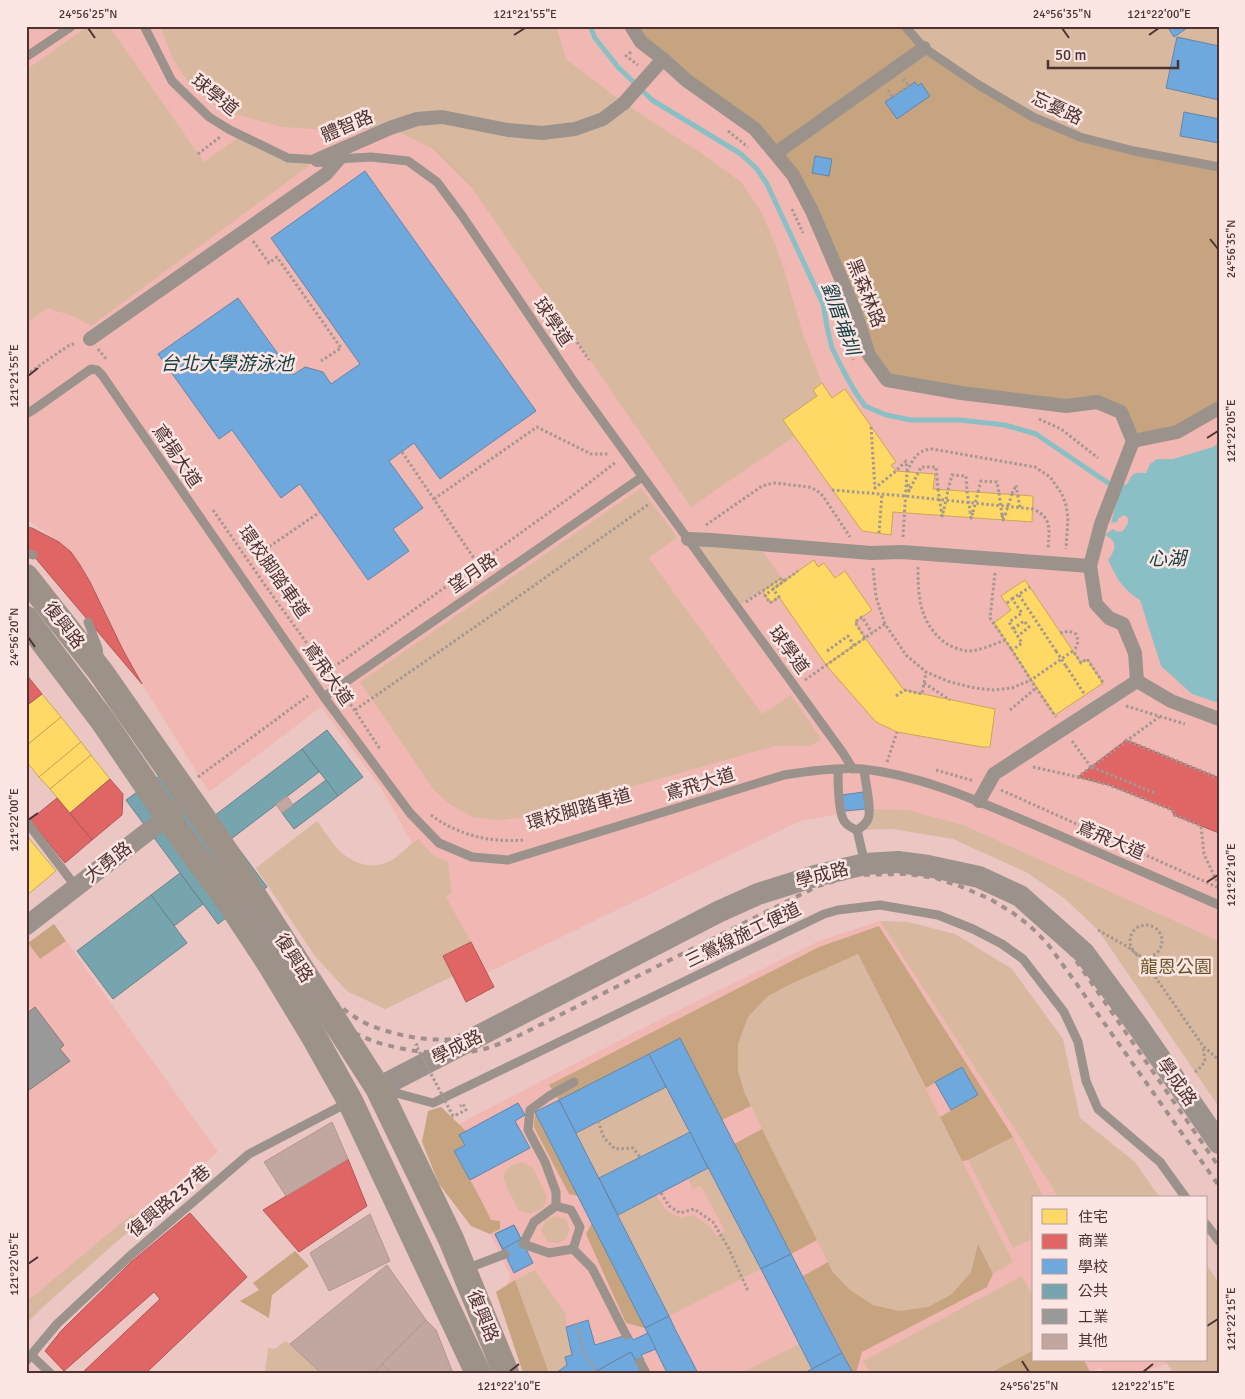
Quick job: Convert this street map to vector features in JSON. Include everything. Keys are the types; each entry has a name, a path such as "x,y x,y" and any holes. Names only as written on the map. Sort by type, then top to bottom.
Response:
{"main road":[{"name":"復興路","path":"28,562 100,671 195,788 219,842 378,1088 447,1230 506,1373"},
{"name":"復興路","path":"29,629 103,721 181,836 230,903 313,1034 350,1101 478,1373"}],"street":[{"name":"黑森林路","path":"630,26 641,42 686,80 755,129 793,175 812,211 854,309 870,355 887,380 961,393 1066,406 1097,402 1120,412 1133,441"},
{"path":"776,153 924,48"},
{"name":"體智路","path":"317,160 390,128 417,120 442,117 508,130 542,133 576,129 603,119 624,103 663,59"},
{"name":"體智路","path":"90,339 326,174 340,158"},
{"path":"1137,681 1135,653 1123,624 1109,618 1096,604 1090,566 1101,524 1133,441 1177,432 1219,408"},
{"path":"688,540 711,540 865,552 902,552 1090,566"},
{"path":"1137,681 1171,701 1219,719"},
{"path":"979,801 994,774 1137,681"},
{"name":"大勇路","path":"26,926 168,815 195,788"},
{"name":"學成路","path":"350,1101 718,912 758,894 815,876 865,864 898,862 980,876 1020,896 1084,953 1138,1025 1219,1143"}],"lane":[{"path":"26,57 72,26"},
{"name":"球學道","path":"144,26 172,81 209,117 230,130 288,158 317,160 371,157 408,161 437,182 463,217 574,382 853,769"},
{"name":"忘憂路","path":"905,26 924,48 978,84 1033,117 1080,137 1219,168"},
{"name":"鳶揚大道","path":"26,414 91,369 97,370 102,374 278,631"},
{"name":"望月路","path":"324,697 642,477"},
{"path":"88,622 98,648 100,671"},
{"name":"鳶飛大道","path":"278,631 324,697 410,813 439,843 472,857 508,860 784,775 853,769 883,772 911,778 979,801 1219,905"},
{"path":"838,770 841,814 845,822 857,830"},
{"path":"857,830 864,825 869,817 870,809 864,770"},
{"path":"26,821 76,887"},
{"path":"857,830 865,864"},
{"name":"三鶯線施工便道","path":"378,1088 433,1103 824,914 838,910 880,905 938,915 973,929 994,940 1022,959 1064,1012 1078,1042 1086,1081 1098,1109 1160,1162 1185,1196"},
{"path":"556,1206 556,1192 545,1162 528,1130 530,1110 549,1096 574,1082"},
{"name":"復興路237巷","path":"28,1358 58,1324 131,1255 205,1196 249,1154 350,1101"},
{"path":"556,1206 534,1222 523,1244 549,1253 573,1249"},
{"path":"556,1206 572,1210 580,1227 573,1249"},
{"path":"1208,1227 1219,1241"},
{"path":"573,1249 592,1268 626,1335"},
{"path":"464,1270 505,1254"},
{"path":"28,1358 50,1373"},
{"path":"640,1362 646,1373"}],"path":[{"path":"246,230 269,263 278,257 341,348 321,362"},
{"path":"525,310 546,296 590,360"},
{"path":"26,375 68,346 85,338 90,339 110,365"},
{"path":"434,499 537,427 591,454 626,454"},
{"path":"871,427 875,488 906,461 909,491 921,467 936,467 938,489 943,509 952,475 966,476 972,512 981,481 998,482 1004,515 1016,485 1020,508"},
{"path":"902,552 907,472 917,454 924,450 932,449 1035,467 1050,477 1058,486 1066,505 1068,518 1065,564"},
{"path":"402,452 490,581"},
{"path":"688,540 702,527 762,486 774,483 809,486 823,496 865,552 884,624 906,655 926,672 950,682 975,688 994,690 1012,688 1031,680 1076,648 1078,643 1076,634 1069,631 1060,633"},
{"path":"832,490 1033,509 1040,512 1047,519 1050,527 1046,563"},
{"path":"879,534 882,494"},
{"name":"環校脚踏車道","path":"211,508 382,751"},
{"path":"258,555 320,512"},
{"path":"919,554 919,599 922,612 935,634 946,644 969,651 1005,640"},
{"path":"996,559 990,618 1064,729 1091,767 1158,794"},
{"path":"737,607 782,578 784,581 765,595 770,603 779,597 773,589 798,571"},
{"path":"1006,603 1030,587"},
{"path":"1018,595 1085,695"},
{"path":"1012,599 1022,613 1009,622 1022,642 1012,650"},
{"path":"866,638 855,622 862,617 872,633"},
{"path":"1013,629 1024,620 1029,627 1018,636"},
{"path":"795,687 884,624"},
{"path":"827,651 848,636 854,645"},
{"path":"1073,651 1081,663 1087,659 1103,683"},
{"path":"896,696 904,690 922,694 926,672"},
{"path":"924,683 950,700"},
{"path":"1010,710 1036,688"},
{"path":"195,788 319,689"},
{"path":"1047,720 1055,715"},
{"path":"1078,777 1159,716"},
{"path":"883,772 897,732"},
{"path":"1126,740 1219,778"},
{"path":"879,757 896,760"},
{"path":"1013,762 1109,784 1172,810 1174,815 1201,826 1204,854 1219,887"},
{"path":"928,768 988,785 1219,887"},
{"name":"環校脚踏車道","path":"431,814 445,825 467,834 505,841 528,840"},
{"path":"1098,930 1133,951 1143,956 1152,956 1159,948 1160,934 1151,926 1142,925 1138,927 1130,938 1131,947 1133,951 1147,965 1203,1046 1219,1060"},
{"path":"418,1044 416,1046 453,1116 466,1110 463,1104 458,1107"},
{"path":"1195,1072 1205,1061 1203,1046"},
{"path":"598,1121 604,1138 615,1149 633,1148 640,1157"},
{"path":"661,1193 669,1206 680,1213 694,1209 713,1222 728,1247 748,1291"},
{"path":"576,1324 584,1353 596,1371"}],"shaded area":[{"path":"26,26 1219,26 1219,941 966,826 870,809 800,821 487,973 471,942 443,956 453,976 385,1009 347,991 315,956 256,868 317,821 335,847 348,858 360,864 382,865 394,859 412,843 381,788 321,707 209,792 142,684 80,565 71,552 26,519"},
{"path":"631,26 905,26 924,48 977,84 1080,137 1219,167 1219,408 1177,432 1133,441 1121,412 1097,402 1066,406 887,380 854,309 776,153"},
{"path":"880,921 1058,1196 1032,1196 1032,1362 1167,1363 1142,1373 1104,1373 1101,1368 1088,1373 540,1373 507,1285 510,1275 490,1234 482,1230 441,1135 451,1128 665,1017 819,941"},
{"path":"54,924 66,941 40,959 28,943"},
{"path":"879,926 1013,1137 968,1160 962,1161 940,1117 978,1095 962,1067 926,1088 858,954 768,996 748,1017 738,1044 738,1071 751,1106 722,1120 680,1038 559,1100 549,1085 819,947"},
{"path":"66,941 218,1152 138,1218 133,1213 26,1302 26,945 28,943 40,959"},
{"path":"441,1107 466,1131 460,1135 465,1145 454,1152 491,1220 500,1221 500,1229 490,1234 471,1226 439,1184 422,1142 428,1111"},
{"path":"535,1112 578,1196 569,1194 534,1127"},
{"path":"762,1129 817,1240 791,1254 734,1144"},
{"path":"592,1223 645,1328 626,1323 586,1234"},
{"path":"978,1244 993,1274 987,1287 862,1352 856,1373 853,1373 803,1276 828,1262 832,1271 850,1290 873,1305 899,1311 928,1307 952,1294 971,1272"},
{"path":"295,1251 309,1266 272,1295 269,1318 240,1301 259,1290 253,1283"},
{"path":"515,1280 549,1373 523,1373 496,1292"},
{"path":"1032,1351 1032,1362 1085,1362 1090,1372 990,1373"}],"green space":[{"path":"88,26 109,26 204,162 242,135 288,158 317,160 91,326 73,316 47,308 26,324 26,70"},
{"path":"160,26 556,26 566,59 624,103 710,159 741,182 762,213 781,259 803,334 822,383 832,398 795,436 691,507 472,188 432,148 390,128 328,130 283,127 220,110 187,80 173,59"},
{"path":"905,26 1219,26 1219,167 1134,151 1033,117 924,48"},
{"path":"641,488 677,537 649,558 762,714 791,695 822,740 808,746 775,746 521,818 496,820 473,817 451,805 434,790 360,682"},
{"path":"688,539 757,544 782,578 737,607"},
{"name":"龍恩公園","path":"870,809 908,810 966,826 1219,941 1219,1107 1098,930 1064,898 1026,872 953,839 893,829 857,830"},
{"path":"317,821 332,843 341,852 363,864 378,865 386,863 394,859 418,839 433,855 448,862 452,893 446,897 471,942 443,956 453,976 385,1009 347,991 315,956 256,868"},
{"path":"880,921 908,922 955,934 1012,969 1063,1039 1080,1118 1135,1162 1159,1196 1058,1196"},
{"path":"858,954 1013,1262 993,1274 978,1245 971,1272 952,1294 928,1307 899,1311 873,1305 850,1290 832,1271 745,1094 738,1071 738,1044 748,1017 768,996"},
{"path":"666,1087 690,1132 599,1178 576,1133"},
{"path":"1013,1137 1043,1196 1032,1196 1032,1239 1013,1248 968,1160"},
{"path":"522,1162 533,1168 547,1197 543,1208 531,1214 519,1210 507,1189 503,1175 511,1165"},
{"path":"708,1168 761,1269 669,1316 618,1215 656,1195 666,1210 681,1218 693,1215 709,1226 717,1236 725,1231 701,1186 693,1189 688,1179"},
{"path":"133,1213 138,1218 137,1224 26,1324 26,1302"},
{"path":"555,1216 566,1219 570,1229 566,1239 557,1243 548,1242 541,1230 546,1220"},
{"path":"1208,1267 1219,1283 1219,1373 1173,1373 1166,1362 1208,1362"},
{"path":"535,1270 566,1315 566,1327 572,1355 565,1357 567,1365 556,1373 549,1373 515,1280"},
{"path":"1022,1276 1032,1295 1032,1351 990,1373 870,1373 863,1361"},
{"path":"285,1341 321,1373 265,1373 268,1348 275,1349"},
{"path":"799,1344 812,1369 804,1373 742,1373"}],"water":[{"name":"心湖","path":"1219,443 1219,703 1192,694 1161,666 1140,600 1121,583 1108,560 1113,553 1114,543 1105,535 1113,529 1118,532 1123,531 1128,523 1128,518 1124,515 1117,522 1111,523 1119,492 1115,488 1127,484 1134,474 1146,473 1150,464 1157,459 1173,459 1213,447"}],"building: 住宅":[{"path":"822,383 832,398 845,389 896,462 891,465 896,471 935,474 933,489 1033,496 1032,522 893,512 891,535 862,531 783,420 817,396 813,390"},
{"path":"814,560 818,567 824,563 835,578 845,571 872,610 855,622 865,638 826,665 779,597 770,603 763,591 782,578 784,581"},
{"path":"1025,580 1081,663 1087,659 1103,683 1055,715 994,623 1011,610 1001,596"},
{"path":"865,638 904,690 995,709 990,747 897,732 876,722 826,665"},
{"path":"42,694 61,717 26,746 26,706"},
{"path":"61,717 81,742 39,777 26,761 26,746"},
{"path":"81,742 91,755 50,789 39,777"},
{"path":"91,755 110,779 70,813 50,789"},
{"path":"26,835 56,871 26,896"}],"building: 商業":[{"path":"26,527 32,528 59,542 71,552 90,582 142,684 26,547"},
{"path":"26,674 42,694 26,706"},
{"path":"1126,740 1219,778 1219,833 1174,815 1172,810 1109,785 1078,777"},
{"path":"110,779 123,794 122,815 92,840 70,813"},
{"path":"57,798 92,840 65,863 30,820"},
{"path":"471,942 494,987 466,1002 443,956"},
{"path":"348,1159 367,1206 299,1252 263,1210"},
{"path":"190,1213 247,1277 146,1373 82,1373 160,1299 154,1292 64,1371 45,1351 61,1331 131,1262"}],"building: 學校":[{"path":"1167,26 1190,26 1174,37"},
{"path":"1177,37 1219,46 1219,100 1166,88"},
{"path":"915,82 918,86 921,83 930,96 897,119 885,102"},
{"path":"1184,112 1219,119 1219,143 1180,136"},
{"path":"815,156 832,159 829,176 812,173"},
{"path":"365,171 536,411 440,479 414,443 389,461 423,508 393,529 409,551 368,580 300,484 281,498 232,430 219,439 158,354 238,298 293,375 305,367 323,372 331,384 360,364 271,238"},
{"path":"863,792 866,809 843,811 842,795"},
{"path":"680,1038 791,1254 761,1269 649,1054"},
{"path":"649,1054 666,1087 576,1133 559,1100"},
{"path":"962,1067 978,1095 951,1110 935,1082"},
{"path":"559,1100 669,1316 645,1328 535,1112"},
{"path":"518,1103 525,1115 515,1121 530,1148 470,1180 454,1151 465,1145 459,1135"},
{"path":"690,1132 708,1168 618,1215 599,1178"},
{"path":"514,1225 533,1263 514,1273 495,1234"},
{"path":"514,1225 521,1239 503,1249 495,1234"},
{"path":"791,1254 842,1353 812,1369 761,1269"},
{"path":"669,1316 698,1373 667,1373 645,1328"},
{"path":"588,1320 595,1345 630,1334 633,1340 648,1333 656,1349 641,1355 644,1360 637,1363 631,1352 593,1373 556,1373 567,1365 565,1357 572,1355 566,1327"},
{"path":"631,1352 642,1373 593,1373"},
{"path":"842,1353 853,1373 804,1373 812,1369"}],"building: 公共":[{"path":"327,730 363,777 338,796 302,749"},
{"path":"302,749 319,772 231,839 214,816"},
{"path":"176,764 267,887 218,924 126,800"},
{"path":"326,780 338,796 294,829 282,813"},
{"path":"180,873 203,904 174,926 151,895"},
{"path":"151,895 187,943 113,999 77,951"}],"building: 工業":[{"path":"35,1007 64,1045 60,1049 70,1061 29,1090 26,1086 26,1014"}],"building: 其他":[{"path":"287,796 293,805 282,813 276,804"},
{"path":"332,1122 348,1159 286,1196 264,1162"},
{"path":"370,1214 390,1261 329,1291 310,1253"},
{"path":"387,1265 426,1320 374,1373 321,1373 290,1344"},
{"path":"426,1320 436,1330 453,1373 391,1373 382,1364"},
{"path":"382,1364 391,1373 374,1373"}],"waterway":[{"name":"劉厝埔圳","path":"590,26 595,38 618,67 652,100 741,154 757,169 767,184 823,304 832,348 854,390 865,406 886,415 911,420 960,420 1005,425 1036,434 1114,487"}],"railway":[{"path":"26,588 123,715 293,960 332,999 349,1013 367,1024 394,1033 428,1039 444,1040 473,1036 520,1019 813,871 865,858 884,857 928,862 972,874 993,883 1027,904 1043,919 1066,946 1219,1167"},
{"path":"26,607 148,771 289,973 313,1000 331,1016 361,1036 385,1045 429,1053 457,1053 482,1049 520,1035 818,886 855,875 906,874 936,878 990,899 1030,926 1047,943 1219,1186"}],"water label":[{"name":"台北大學游泳池","path":"227,363"}]}
